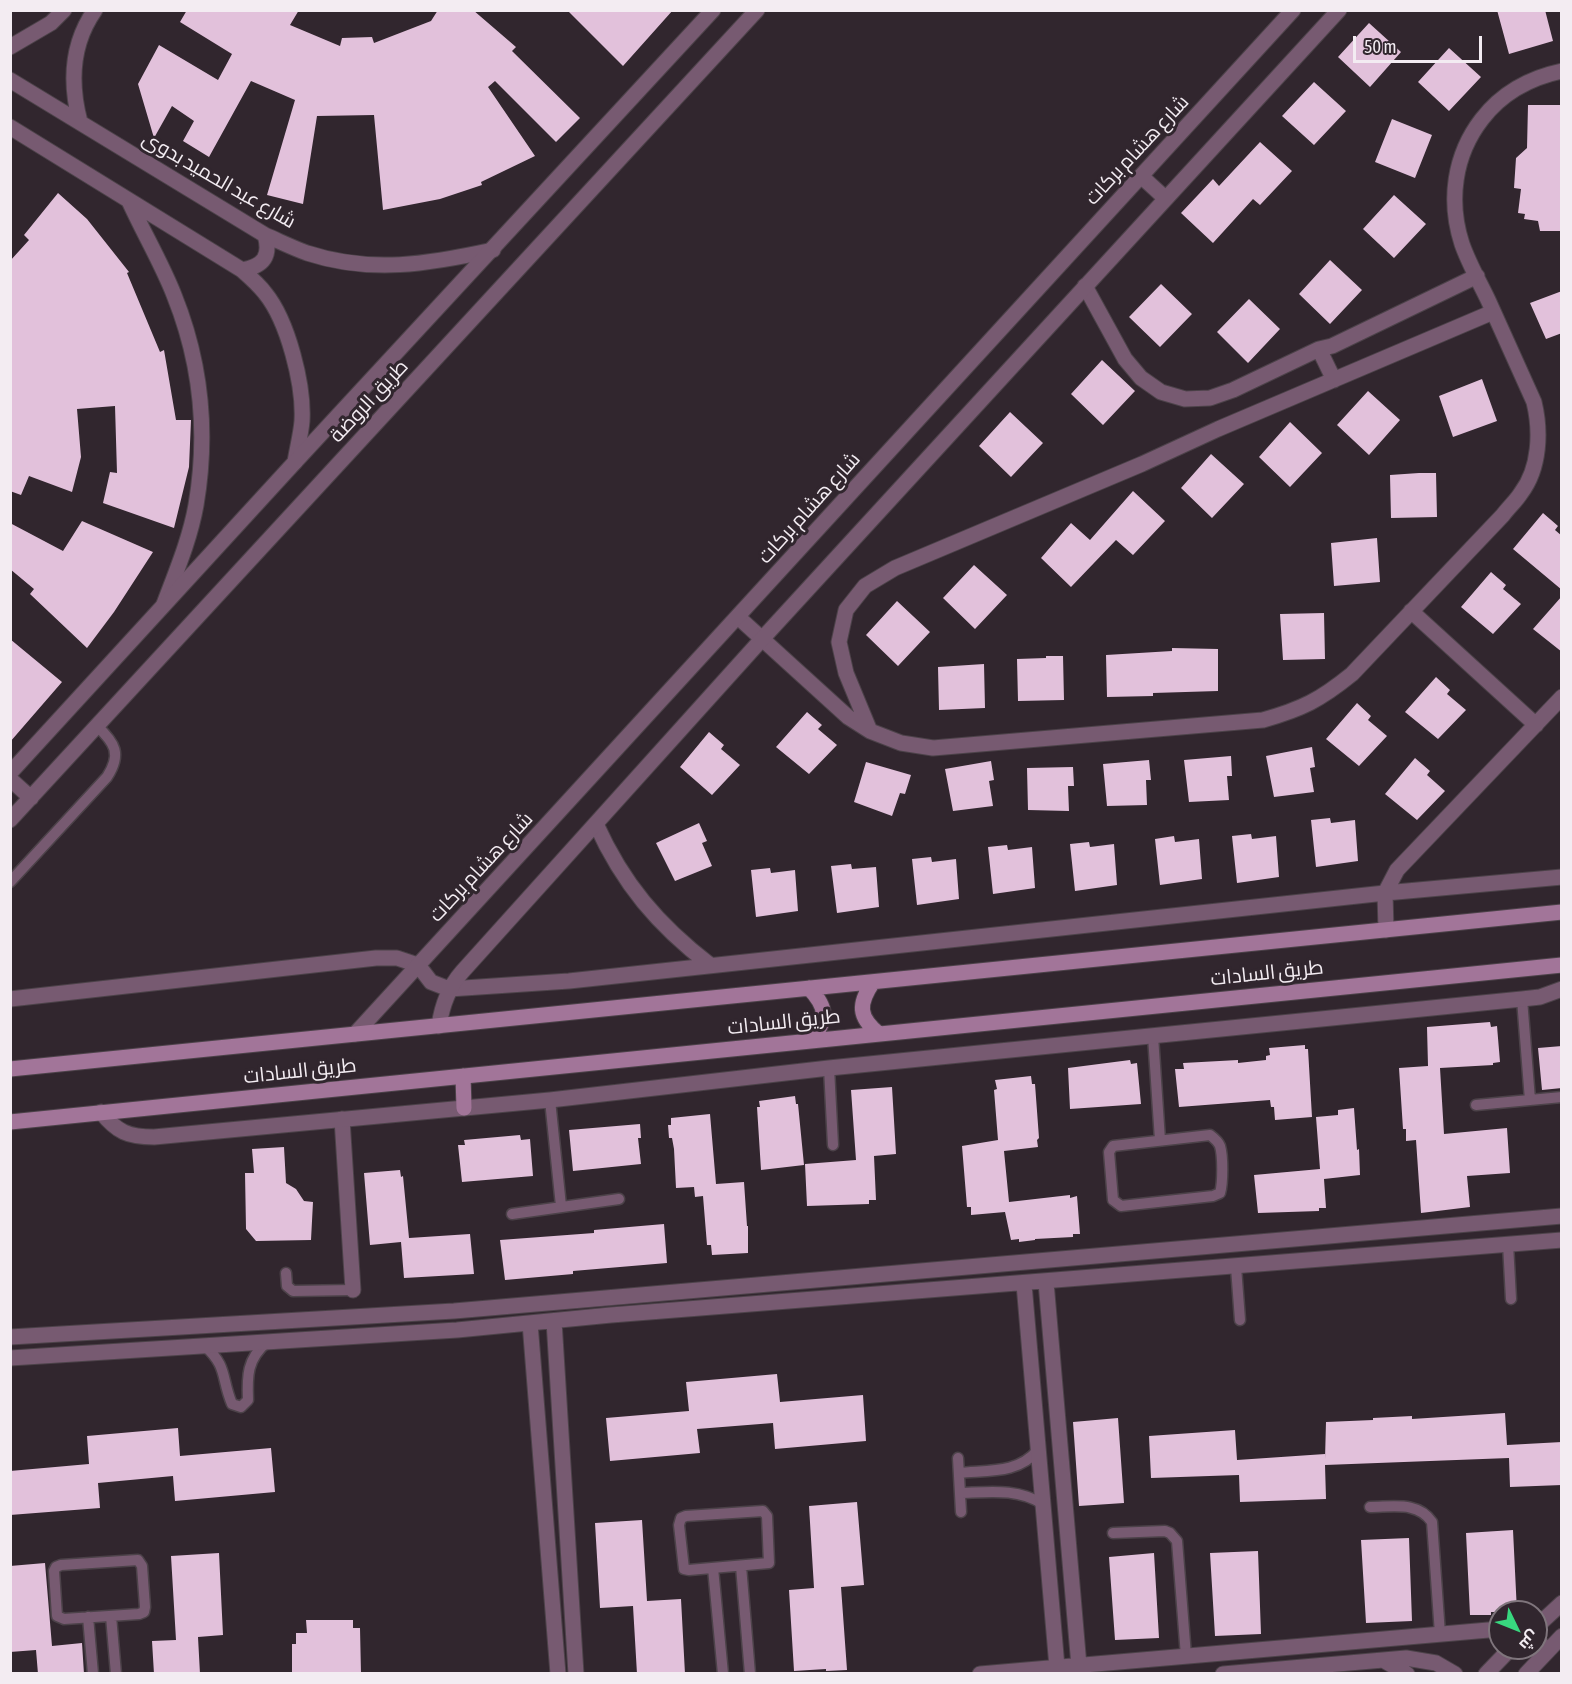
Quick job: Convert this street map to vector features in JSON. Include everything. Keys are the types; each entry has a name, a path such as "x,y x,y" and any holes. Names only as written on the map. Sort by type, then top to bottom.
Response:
{"main road":[{"name":"طريق السادات","path":"10,1069 1562,912"},
{"name":"طريق السادات","path":"10,1122 1562,965"},
{"path":"873,982 864,995 862,1010 868,1024 879,1034"},
{"path":"809,988 820,1000 824,1015 820,1029 810,1041"},
{"path":"463,1076 464,1108"}],"street":[{"path":"10,47 51,23 64,10"},
{"path":"80,122 74,97 74,66 80,39 95,10"},
{"name":"طريق الروضة","path":"10,773 713,10"},
{"name":"طريق الروضة","path":"10,819 757,10"},
{"name":"شارع هشام بركات","path":"355,1034 1293,10"},
{"path":"439,1026 449,990 462,972 762,639 1339,10"},
{"path":"738,617 848,717 870,731 901,743 933,748 1263,720 1295,711 1325,695 1352,674 1523,491 1535,463 1539,422 1534,402 1462,245 1455,216 1454,187 1460,158 1473,130 1491,107 1515,88 1541,75 1562,71"},
{"name":"شارع عبد الحميد بدوى","path":"10,80 265,235 307,253 344,262 383,266 421,264 493,250"},
{"path":"10,127 242,270 266,294 281,323 293,355 300,388 302,421 295,462"},
{"path":"10,144 30,139"},
{"path":"1141,176 1165,198"},
{"path":"129,201 174,294 191,346 200,399 202,453 196,506 182,558 163,606"},
{"path":"242,270 255,268 264,259 268,247 265,235"},
{"path":"1085,286 1125,359 1141,378 1161,393 1185,399 1210,398 1225,393 1332,346 1477,276"},
{"path":"870,731 846,673 839,642 846,610 865,586 895,568 1493,312"},
{"path":"1319,350 1334,380"},
{"path":"1411,611 1536,725"},
{"path":"1386,930 1385,893 1390,881 1405,861 1536,725 1559,706"},
{"path":"10,779 31,798"},
{"path":"596,824 617,867 636,895 675,937 710,965"},
{"path":"10,999 376,958 398,958 418,965 431,982 449,990 569,981 1385,893 1562,877"},
{"path":"101,1112 123,1133 138,1137 550,1100 829,1068 1522,999 1540,997 1562,989"},
{"path":"342,1119 352,1290"},
{"path":"10,1337 454,1311 1562,1216"},
{"path":"10,1358 457,1330 1562,1240"},
{"path":"1112,1253 1113,1277"},
{"path":"956,1267 957,1289"},
{"path":"1046,1282 1079,1666"},
{"path":"1024,1284 1057,1667"},
{"path":"610,1297 611,1316"},
{"path":"454,1311 457,1330"},
{"path":"554,1321 576,1674"},
{"path":"530,1323 558,1674"},
{"path":"1548,1616 1562,1603"},
{"path":"980,1674 1488,1630"},
{"path":"1548,1650 1562,1636"},
{"path":"1224,1673 1421,1659 1436,1663 1455,1674"},
{"path":"1383,1660 1407,1674"},
{"path":"1486,1674 1499,1660"},
{"path":"1526,1674 1539,1660"}],"lane":[{"path":"10,882 107,777 112,768 115,749 111,739 97,726"},
{"path":"1522,999 1530,1100"},
{"path":"1153,1036 1160,1140"},
{"path":"829,1068 833,1145"},
{"path":"1476,1105 1562,1097"},
{"path":"550,1100 561,1206"},
{"path":"1210,1135 1216,1138 1220,1146 1222,1186 1220,1193 1190,1199 1121,1206 1116,1204 1113,1200 1109,1152 1117,1144 1160,1140 1210,1135"},
{"path":"512,1214 620,1198"},
{"path":"1508,1244 1511,1299"},
{"path":"1236,1267 1240,1320"},
{"path":"286,1273 287,1286 293,1290 352,1290"},
{"path":"205,1346 222,1368 232,1404 241,1407 248,1400 249,1365 259,1348 267,1342"},
{"path":"959,1473 1009,1469 1025,1462 1038,1450"},
{"path":"958,1458 961,1512"},
{"path":"960,1493 1017,1493 1043,1504"},
{"path":"1370,1507 1413,1506 1428,1515 1432,1522 1440,1634"},
{"path":"764,1510 767,1514 770,1560 767,1564 713,1568 686,1570 682,1566 679,1525 681,1518 764,1510"},
{"path":"1113,1533 1165,1531 1177,1541 1186,1656"},
{"path":"138,1560 142,1566 145,1610 139,1614 88,1617 64,1619 57,1616 54,1574 56,1567 138,1560"},
{"path":"741,1566 750,1674"},
{"path":"713,1568 723,1674"},
{"path":"111,1616 116,1674"},
{"path":"88,1617 93,1674"}],"building":[{"path":"187,10 299,10 290,25 340,46 342,38 372,37 374,43 431,21 438,10 473,10 516,47 512,51 580,118 556,142 495,81 488,87 535,156 481,182 482,185 440,199 383,210 374,115 317,116 303,204 267,195 295,100 251,81 209,157 183,141 194,121 172,106 154,138 138,84 159,45 218,80 232,54 180,22"},
{"path":"567,10 673,10 623,66"},
{"path":"1497,10 1545,10 1553,41 1509,54"},
{"path":"1369,23 1401,52 1370,87 1338,57"},
{"path":"1449,48 1481,77 1449,111 1418,82"},
{"path":"1314,82 1346,111 1314,145 1282,116"},
{"path":"1528,105 1562,105 1562,231 1540,231 1538,221 1524,219 1525,214 1518,213 1521,189 1514,188 1516,158 1527,148"},
{"path":"1392,119 1432,135 1415,178 1375,162"},
{"path":"1260,142 1292,171 1260,205 1253,199 1213,243 1181,213 1213,179 1219,186"},
{"path":"58,193 87,219 129,272 127,273 160,352 164,350 176,420 191,420 189,467 174,528 103,503 110,472 117,473 115,406 77,409 81,457 72,492 29,476 21,495 10,491 10,261 29,240 24,235"},
{"path":"1394,195 1426,224 1394,258 1363,229"},
{"path":"1330,260 1362,290 1330,324 1299,294"},
{"path":"1161,284 1192,314 1160,347 1129,317"},
{"path":"1562,291 1562,333 1546,339 1530,303"},
{"path":"1249,299 1280,329 1248,363 1217,332"},
{"path":"1102,360 1135,391 1103,425 1071,394"},
{"path":"1482,379 1497,421 1453,437 1439,396"},
{"path":"1368,391 1400,420 1369,455 1337,425"},
{"path":"1010,412 1043,443 1011,477 979,446"},
{"path":"1290,422 1322,453 1290,487 1259,457"},
{"path":"1211,454 1244,484 1212,518 1181,488"},
{"path":"1436,473 1437,517 1391,518 1390,475"},
{"path":"1133,491 1165,521 1133,555 1116,540 1071,587 1041,558 1071,523 1090,540"},
{"path":"1543,513 1558,526 1555,530 1562,536 1562,590 1513,549"},
{"path":"82,521 153,552 114,612 87,648 30,594 34,589 10,569 10,523 63,551"},
{"path":"1377,538 1380,582 1334,586 1331,543"},
{"path":"974,565 1007,595 975,629 943,598"},
{"path":"1491,572 1506,585 1503,589 1521,604 1493,634 1461,607"},
{"path":"1562,596 1562,652 1533,629"},
{"path":"897,601 930,632 898,666 866,635"},
{"path":"1324,613 1325,659 1283,660 1280,614"},
{"path":"10,639 62,682 10,742"},
{"path":"1172,648 1218,649 1218,691 1107,697 1106,655 1172,651"},
{"path":"1046,656 1063,656 1064,700 1018,701 1017,659 1046,658"},
{"path":"984,664 985,708 939,710 938,667"},
{"path":"1436,677 1450,690 1447,694 1466,710 1438,739 1405,712"},
{"path":"1357,703 1371,716 1368,720 1387,736 1359,766 1326,739"},
{"path":"807,712 822,725 818,729 837,745 809,774 776,747"},
{"path":"709,732 724,745 721,749 740,765 712,795 680,767"},
{"path":"1312,747 1315,767 1310,768 1314,792 1274,797 1266,756"},
{"path":"1231,756 1232,776 1227,776 1229,800 1189,802 1184,760"},
{"path":"1415,758 1430,771 1427,775 1445,791 1417,820 1385,794"},
{"path":"1149,760 1151,780 1146,780 1147,805 1107,806 1103,764"},
{"path":"991,761 994,780 989,781 993,806 953,811 945,769"},
{"path":"866,762 911,775 905,794 900,793 892,816 854,802"},
{"path":"1073,767 1074,786 1068,786 1069,811 1028,810 1027,768"},
{"path":"1330,818 1331,823 1355,820 1358,861 1316,867 1311,820"},
{"path":"699,823 707,841 702,843 712,866 675,881 656,843"},
{"path":"1251,834 1252,839 1276,836 1279,877 1237,883 1232,836"},
{"path":"1174,836 1175,842 1199,839 1202,879 1160,885 1155,839"},
{"path":"1089,842 1090,847 1114,844 1117,885 1075,891 1070,844"},
{"path":"1007,845 1008,850 1032,847 1035,888 993,894 988,847"},
{"path":"931,857 932,862 956,859 959,899 917,905 912,859"},
{"path":"851,864 852,869 876,867 879,907 837,913 831,866"},
{"path":"770,868 771,873 795,870 798,911 756,917 751,870"},
{"path":"1490,1022 1491,1027 1497,1026 1500,1062 1493,1063 1493,1065 1440,1068 1444,1134 1507,1128 1510,1173 1467,1176 1470,1207 1421,1213 1416,1140 1406,1141 1406,1129 1403,1129 1399,1068 1428,1066 1427,1027"},
{"path":"1305,1045 1305,1049 1308,1049 1312,1117 1275,1120 1274,1107 1271,1107 1270,1100 1179,1107 1175,1069 1184,1069 1183,1063 1238,1060 1238,1063 1266,1060 1266,1056 1270,1055 1269,1048"},
{"path":"1562,1046 1562,1088 1542,1090 1538,1048"},
{"path":"1130,1060 1131,1064 1137,1063 1141,1104 1070,1109 1068,1068"},
{"path":"1031,1076 1032,1084 1035,1084 1038,1147 1004,1151 1009,1202 1077,1196 1080,1234 1073,1234 1073,1237 1019,1242 1019,1239 1011,1240 1005,1212 971,1215 971,1207 967,1207 962,1146 998,1140 995,1080"},
{"path":"892,1087 896,1154 874,1156 876,1200 869,1200 869,1204 807,1206 805,1164 856,1160 851,1090"},
{"path":"795,1096 796,1104 798,1104 804,1165 761,1170 757,1107 760,1107 759,1101"},
{"path":"1354,1108 1360,1175 1324,1179 1326,1208 1319,1208 1319,1211 1258,1213 1254,1175 1320,1169 1316,1117 1338,1115 1338,1110"},
{"path":"710,1114 716,1184 744,1182 748,1253 712,1255 711,1245 707,1245 703,1196 695,1197 694,1187 676,1188 674,1149 672,1138 669,1138 668,1125 671,1125 671,1118"},
{"path":"640,1124 641,1138 638,1138 641,1164 573,1171 569,1130"},
{"path":"520,1135 521,1140 530,1139 533,1176 462,1182 458,1145 465,1145 464,1140"},
{"path":"284,1147 286,1183 296,1189 304,1201 313,1202 311,1240 256,1241 246,1229 245,1173 254,1173 252,1149"},
{"path":"400,1170 401,1177 403,1176 409,1238 470,1234 474,1274 404,1278 401,1242 370,1245 364,1173"},
{"path":"664,1224 667,1263 573,1271 573,1274 505,1280 500,1240 594,1233 594,1230"},
{"path":"777,1374 780,1402 863,1395 866,1441 775,1449 773,1423 697,1429 700,1453 610,1461 606,1418 689,1411 686,1382"},
{"path":"1505,1413 1507,1445 1562,1442 1562,1485 1510,1487 1509,1458 1325,1465 1326,1499 1240,1502 1239,1475 1151,1478 1149,1436 1235,1430 1237,1460 1325,1454 1325,1459 1326,1422"},
{"path":"1118,1418 1124,1503 1079,1506 1073,1422"},
{"path":"178,1428 180,1456 271,1448 275,1492 175,1501 173,1476 98,1483 100,1508 10,1515 10,1471 89,1464 87,1436"},
{"path":"857,1502 864,1585 841,1587 847,1670 794,1671 789,1590 814,1588 809,1506"},
{"path":"642,1520 647,1601 681,1599 685,1674 637,1674 633,1606 600,1608 595,1523"},
{"path":"1513,1530 1516,1600 1488,1600 1488,1615 1470,1615 1466,1533"},
{"path":"1409,1538 1412,1621 1366,1623 1361,1540"},
{"path":"1258,1551 1261,1634 1215,1636 1210,1553"},
{"path":"219,1553 223,1635 198,1637 200,1674 154,1674 152,1641 176,1640 171,1556"},
{"path":"1154,1553 1159,1638 1115,1640 1109,1557"},
{"path":"45,1563 52,1646 82,1643 84,1674 38,1674 36,1650 10,1652 10,1566"},
{"path":"306,1620 353,1620 353,1628 360,1628 361,1674 292,1674 292,1644 296,1644 296,1633 307,1633"}]}
